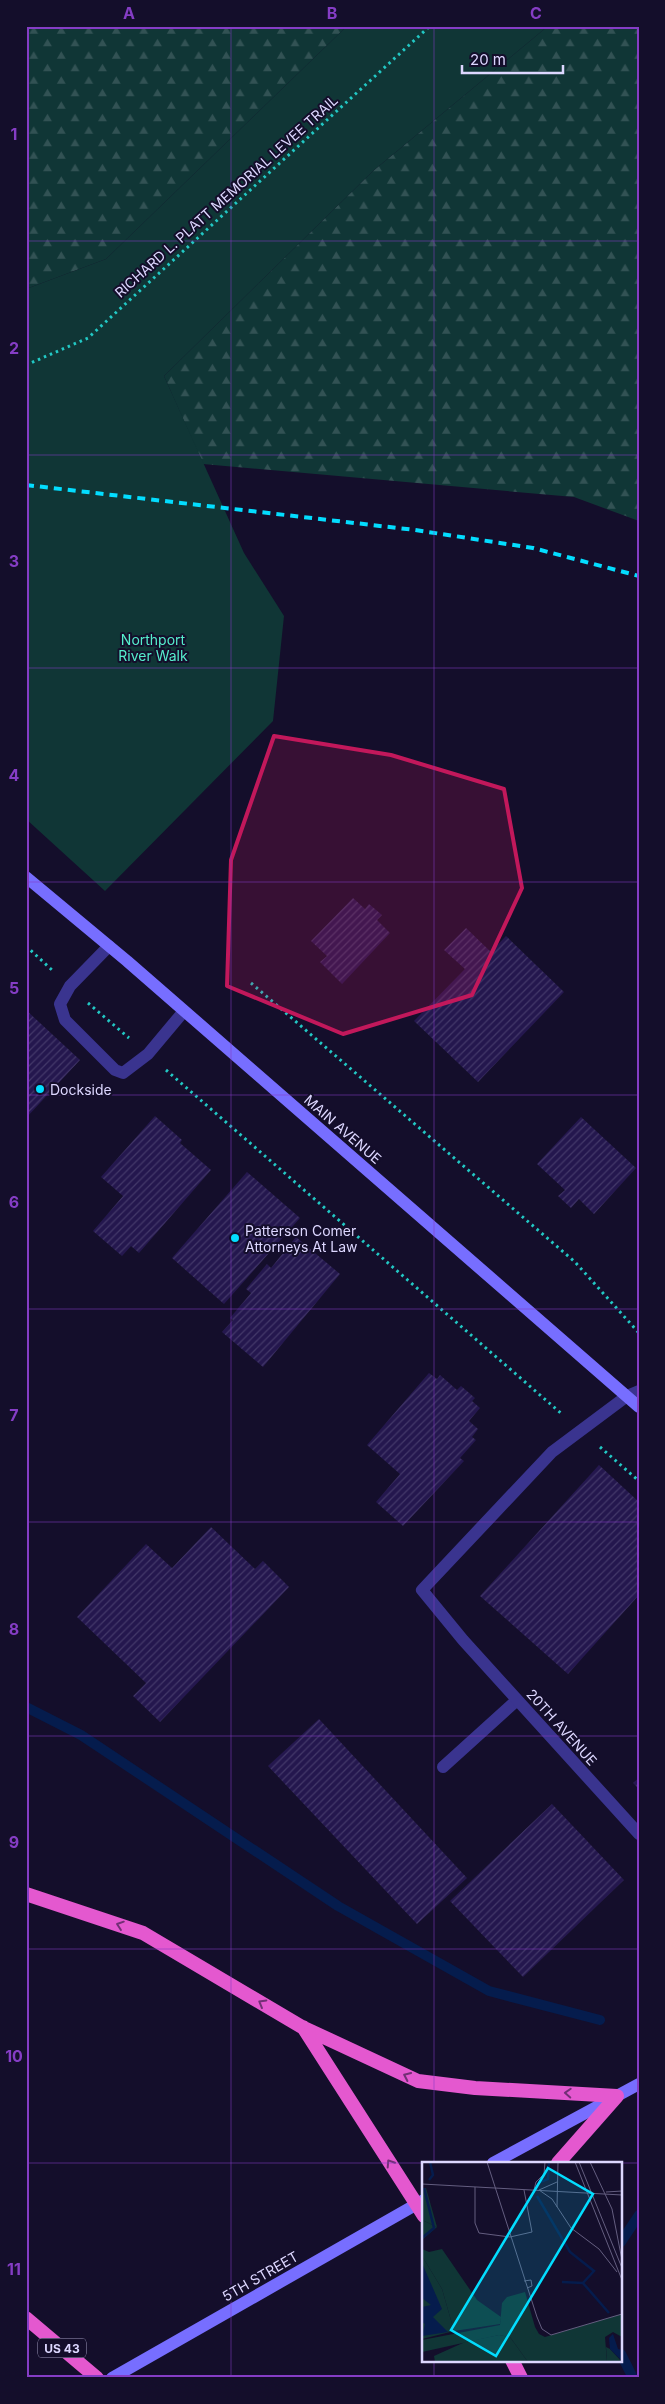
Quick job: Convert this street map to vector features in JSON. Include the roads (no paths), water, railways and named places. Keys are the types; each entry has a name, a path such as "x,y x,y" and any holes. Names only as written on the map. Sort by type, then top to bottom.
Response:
{"highway":[{"path":"26,1894 143,1933 302,2027 418,2081 475,2088 616,2096"},
{"path":"302,2027 421,2206"},
{"path":"559,2162 616,2096"},
{"name":"US 43","path":"26,2318 97,2378"},
{"path":"513,2362 521,2378"}],"main road":[{"name":"MAIN AVENUE","path":"26,877 109,946 639,1407"},
{"path":"495,2162 639,2084"},
{"name":"5TH STREET","path":"112,2378 421,2206"}],"street":[{"path":"109,946 70,986 60,1004 65,1020 114,1070 123,1074 148,1054 184,1011"},
{"path":"627,1396 639,1391"},
{"name":"20TH AVENUE","path":"627,1396 552,1452 422,1590 463,1640 639,1834"},
{"path":"444,1767 517,1700"}],"waterway":[{"path":"26,1707 81,1735 338,1906 489,1991 600,2020"},
{"path":"622,2240 639,2215"},
{"path":"622,2356 633,2378"}],"railway":[{"path":"26,485 415,530 533,548 639,576"}],"place":[{"name":"Dockside","path":"40,1089"},
{"name":"Patterson Comer Attorneys At Law","path":"235,1238"}],"park label":[{"name":"Northport River Walk","path":"153,648"}]}
